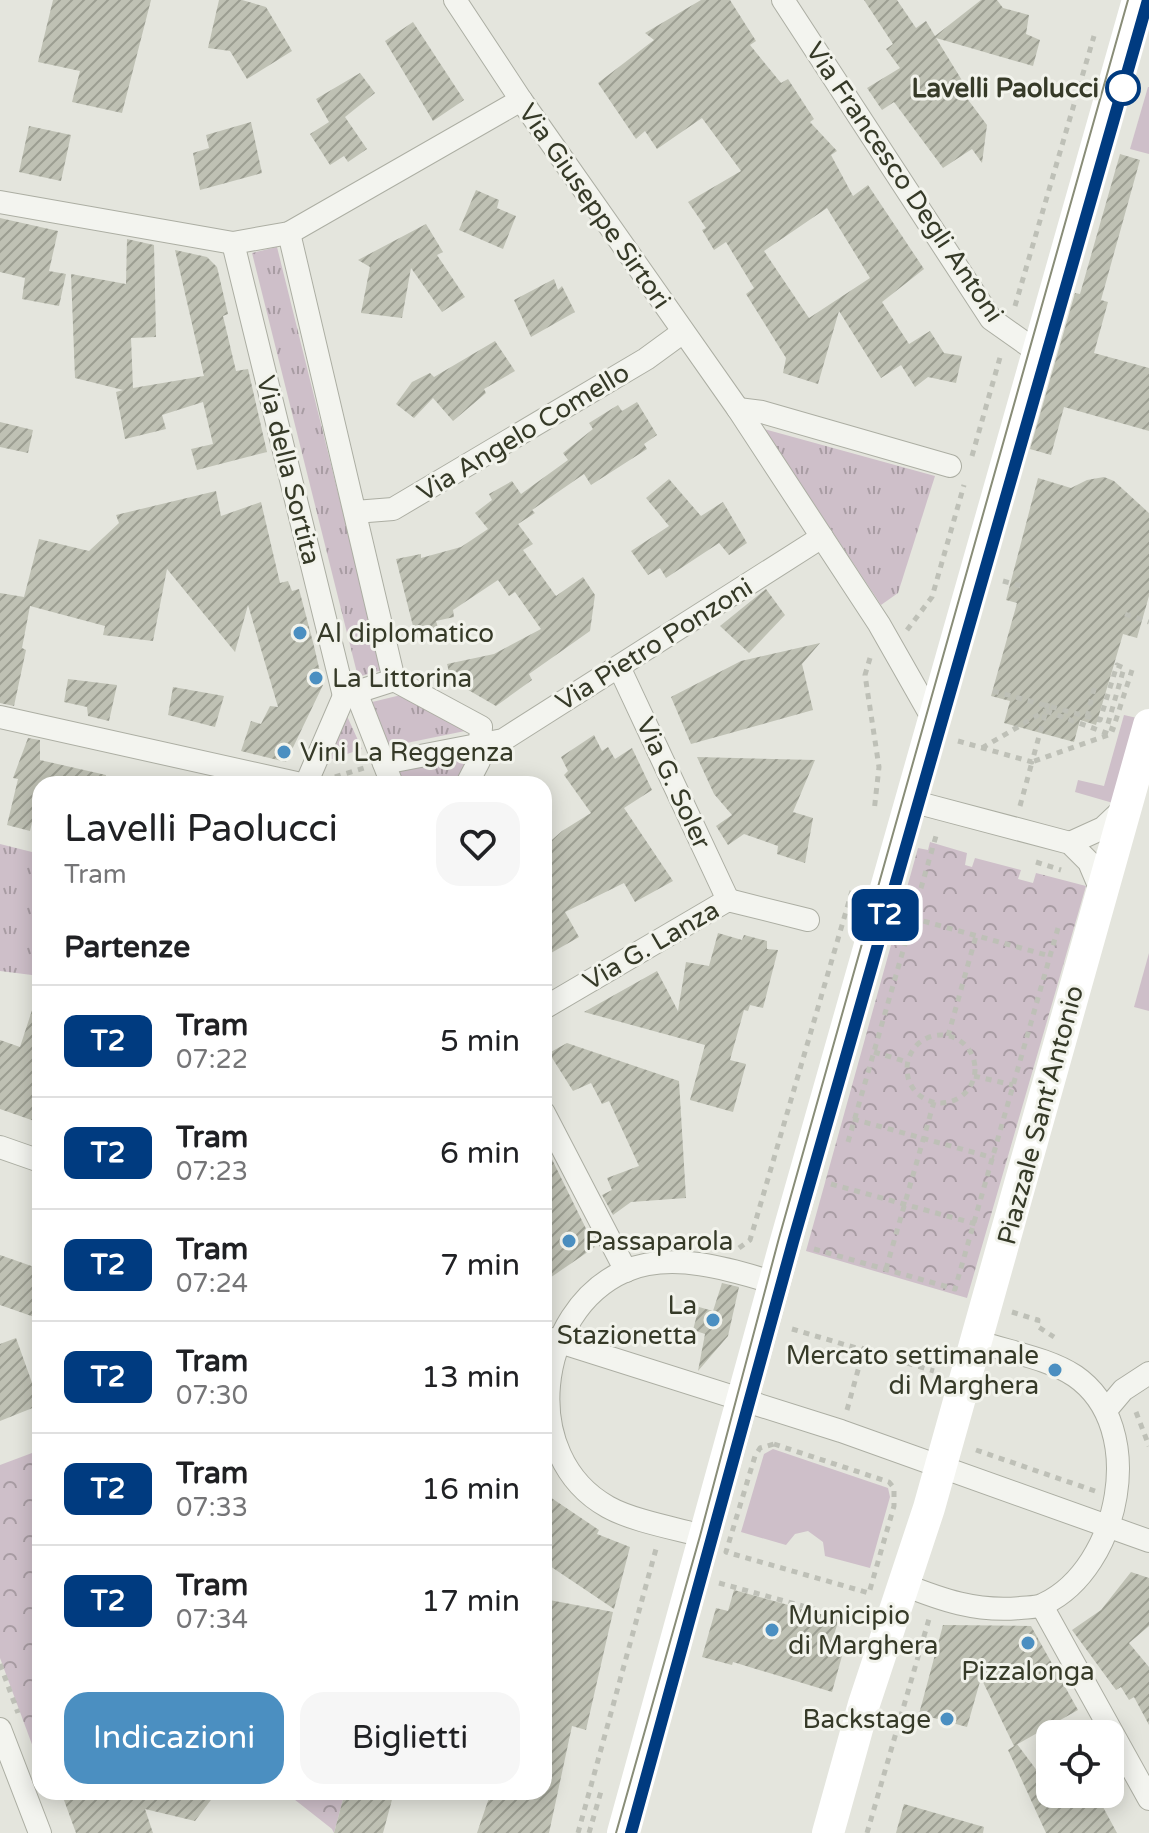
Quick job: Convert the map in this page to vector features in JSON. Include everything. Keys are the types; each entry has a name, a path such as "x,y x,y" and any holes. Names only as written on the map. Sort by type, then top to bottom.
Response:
{"street":[{"name":"Via Giuseppe Sirtori","path":"455,0 521,100 738,409 879,624 941,729"},
{"name":"Via Francesco Degli Antoni","path":"783,0 991,319 1039,353"},
{"path":"623,1833 716,1545 743,1399 911,801 941,729 1039,353 1138,0"},
{"path":"0,202 233,243 289,233 521,100"},
{"name":"Via della Sortita","path":"289,233 394,680"},
{"name":"Via della Sortita","path":"233,243 350,694 389,776"},
{"name":"Via Angelo Comello","path":"355,512 393,509 646,359 683,332"},
{"path":"738,409 762,412 958,470"},
{"name":"Via Pietro Ponzoni","path":"384,763 503,740 822,537"},
{"name":"Via G. Soler","path":"619,667 728,900"},
{"path":"313,776 350,694 394,680 481,727 483,744 471,776"},
{"path":"0,717 277,776"},
{"name":"Piazzale Sant'Antonio","path":"828,1833 1009,1231 1087,881 1122,810 1146,744"},
{"path":"911,801 1070,843 1089,862 1087,881"},
{"path":"1070,843 1103,828 1122,810"},
{"name":"Via G. Lanza","path":"552,1003 728,900 808,920"},
{"path":"552,1128 626,1271"},
{"path":"0,1147 32,1158"},
{"path":"775,1283 704,1265 663,1264 626,1271 595,1293 552,1340 743,1399 1149,1541"},
{"path":"902,1584 953,1604 992,1611 1042,1606 1086,1571 1118,1497 1118,1453 1107,1409 1076,1376 977,1341"},
{"path":"1107,1409 1123,1390 1149,1373"},
{"path":"552,1428 561,1459 578,1482 608,1507 716,1545"},
{"path":"1042,1606 1149,1799"},
{"path":"0,1729 40,1833"}],"path":[{"path":"1014,308 1096,29"},
{"path":"971,459 1005,340"},
{"path":"900,636 932,597 958,470"},
{"path":"1010,583 1025,587"},
{"path":"1125,614 1149,622"},
{"path":"872,822 879,767 865,666 876,654"},
{"path":"993,691 1100,720 1117,665 1124,668 1107,727 1112,732"},
{"path":"1112,732 1132,670"},
{"path":"1087,717 1095,685"},
{"path":"982,748 1047,706"},
{"path":"1047,706 1112,732"},
{"path":"1019,807 1047,706"},
{"path":"941,729 982,748 1032,762 1112,732"},
{"path":"336,776 384,763"},
{"path":"925,835 950,839"},
{"path":"847,1146 936,836"},
{"path":"1034,862 1087,881"},
{"path":"729,1247 745,1246 750,1240 854,882"},
{"path":"912,918 1050,956"},
{"path":"804,1246 955,1289 1059,927"},
{"path":"948,1036 976,936"},
{"path":"948,1036 960,1041 969,1050 974,1076 959,1097 934,1102 912,1087 907,1062 922,1040 948,1036"},
{"path":"860,1048 907,1062"},
{"path":"974,1076 1013,1085"},
{"path":"886,1269 934,1102"},
{"path":"843,1116 1001,1160"},
{"path":"831,1198 839,1172"},
{"path":"822,1182 1009,1231"},
{"path":"817,1250 821,1237"},
{"path":"1003,1310 1038,1320 1037,1326"},
{"path":"783,1326 934,1371"},
{"path":"845,1419 866,1341"},
{"path":"1129,1399 1143,1424 1149,1446"},
{"path":"774,1444 889,1482 894,1488 894,1506 861,1622 718,1582 716,1545 760,1448 774,1444"},
{"path":"975,1450 1097,1492 1101,1477"},
{"path":"578,1833 656,1549 642,1544"},
{"path":"716,1545 869,1593"},
{"path":"867,1833 919,1653"},
{"path":"589,1833 606,1775"}],"green space":[{"path":"1149,87 1149,154 1130,149"},
{"path":"277,247 382,670 358,677 252,253"},
{"path":"764,429 935,476 898,593 881,605"},
{"path":"401,695 465,731 387,747 368,703"},
{"path":"1124,715 1137,718 1113,803 1075,792 1078,780 1104,786"},
{"path":"347,716 362,749 323,762"},
{"path":"470,757 459,776 401,776 399,771"},
{"path":"930,842 967,853 965,865 972,867 975,858 1021,870 1018,879 1033,883 1036,873 1086,886 967,1298 806,1251 918,848 928,850"},
{"path":"0,844 32,852 32,975 0,971"},
{"path":"1149,953 1149,1011 1134,1007"},
{"path":"773,1449 888,1488 890,1497 870,1568 825,1556 823,1542 808,1531 795,1534 786,1545 741,1532 764,1454"},
{"path":"32,1453 32,1744 0,1658 0,1465"},
{"path":"295,1800 343,1800 334,1833"}],"building":[{"path":"53,0 151,0 122,113 72,102 80,71 38,62"},
{"path":"219,0 242,0 266,7 292,51 247,79 230,51 208,48"},
{"path":"701,0 730,0 756,41 750,45 781,83 788,79 814,119 810,122 837,151 831,155 853,196 868,185 924,269 882,302 909,344 930,331 944,353 962,356 956,383 928,377 915,387 901,365 881,378 839,311 818,384 783,373 786,358 746,294 754,288 726,242 714,250 702,230 706,228 688,202 741,171 702,118 657,149 645,131 636,139 598,83 654,40 645,33","holes":["827,208 870,278 809,318 764,251"]},
{"path":"864,0 897,0 916,28 926,21 935,36 981,0 997,0 1003,8 1029,15 1026,34 1040,40 1033,66 936,38 971,95 966,97 987,125 982,163 972,149 943,168 894,102 882,110 867,88 900,68 886,49 893,44"},
{"path":"413,22 464,100 433,121 385,41"},
{"path":"360,73 375,93 345,117 367,149 348,162 344,156 330,165 310,134 329,122 316,99"},
{"path":"251,122 262,173 200,190 193,153 209,148 206,135"},
{"path":"29,126 71,135 61,181 19,172"},
{"path":"1120,154 1140,160 1101,300 1108,302 1094,353 1149,368 1149,431 1064,407 1051,455 1030,449 1075,293 1080,294"},
{"path":"476,190 499,200 497,208 516,216 503,249 459,230"},
{"path":"0,218 58,231 49,271 66,274 59,306 22,299 25,278 0,272"},
{"path":"426,224 443,252 437,255 465,297 442,312 411,268 402,318 361,313 370,267 358,260"},
{"path":"127,239 154,245 156,337 131,338 133,388 204,376 175,250 207,257 217,267 228,314 223,316 236,371 248,369 267,452 197,470 191,449 213,444 203,402 162,415 166,429 125,439 116,392 123,390 75,378 71,274 126,284"},
{"path":"554,279 558,290 562,286 575,312 531,337 514,300"},
{"path":"495,341 515,371 484,389 486,393 453,421 433,398 414,418 396,404 412,382 430,373 434,377"},
{"path":"637,402 657,435 644,444 647,449 591,485 584,474 532,510 535,513 518,524 533,544 523,550 556,596 583,577 595,595 590,631 529,674 532,680 496,706 451,680 447,664 494,654 541,629 515,592 509,596 498,580 453,610 454,617 436,621 439,631 416,638 396,559 421,554 421,558 461,547 488,529 475,513 492,500 489,494 512,481 521,494 568,460 563,453 593,429 589,423 618,405 622,411"},
{"path":"0,422 33,430 28,453 0,447"},
{"path":"1104,477 1114,481 1149,513 1149,596 1137,638 1123,634 1096,725 1080,720 1074,742 1004,723 1010,701 991,696 1017,603 1006,600 1038,478 1071,488 1087,480"},
{"path":"669,479 701,516 723,502 747,543 729,555 719,543 666,578 660,568 648,575 631,551 669,526 646,498"},
{"path":"216,491 221,516 261,502 280,583 288,581 292,591 299,589 314,646 323,685 286,762 241,751 251,721 261,724 270,706 278,707 248,605 235,652 167,569 153,641 103,635 105,626 30,606 22,648 26,650 14,706 0,703 0,593 24,597 39,539 89,551 119,523 116,515"},
{"path":"766,589 785,615 749,653 720,626"},
{"path":"820,643 802,664 813,710 691,744 671,697 741,661"},
{"path":"68,679 117,685 109,721 88,716 87,707 64,702"},
{"path":"173,687 224,696 215,727 168,715"},
{"path":"594,735 602,751 608,747 615,759 632,748 652,790 624,808 673,881 635,902 624,883 565,912 579,937 552,952 552,840 591,813 564,775 568,771 561,757"},
{"path":"28,738 40,740 40,760 106,775 32,776 30,831 7,825 18,779 13,778"},
{"path":"697,757 815,760 793,812 813,818 805,863 777,854 778,846 744,834 728,845 716,826 732,815 714,794"},
{"path":"718,933 742,940 744,935 767,941 767,949 778,950 763,1008 750,1005 748,1011 744,1010 730,1060 746,1064 733,1112 690,1100 705,1045 584,1012 657,971 678,1011 686,962 709,966"},
{"path":"32,1010 32,1120 0,1109 0,1040 20,1047"},
{"path":"567,1043 679,1081 686,1198 631,1202 613,1215 602,1195 612,1190 607,1178 639,1166 609,1101 602,1104 591,1083 573,1091 552,1058 552,1051"},
{"path":"552,1159 595,1247 552,1277"},
{"path":"0,1255 32,1266 32,1316 0,1305"},
{"name":"La Stazionetta","path":"722,1283 739,1287 728,1336 698,1371 705,1334 693,1330 699,1307 713,1311"},
{"path":"16,1338 32,1383 32,1408 0,1421 0,1344"},
{"path":"552,1498 599,1530 597,1534 630,1547 614,1609 552,1567"},
{"path":"1131,1572 1149,1578 1149,1626 1129,1643 1149,1667 1149,1725 1134,1697 1129,1700 1121,1687 1116,1690 1072,1630 1101,1610"},
{"name":"Municipio di Marghera","path":"734,1590 839,1619 832,1641 845,1645 832,1692 733,1662 732,1665 702,1657 716,1608 728,1611"},
{"path":"552,1601 613,1612 586,1730 572,1726 549,1833 477,1833 488,1800 552,1800"},
{"path":"943,1625 1031,1626 1078,1710 1060,1720 1036,1720 1036,1734 1014,1746 981,1678 967,1727 919,1714"},
{"path":"1017,1744 1036,1769 1036,1808 1104,1808 1117,1833 1046,1833 1008,1750"},
{"path":"64,1800 211,1800 195,1821 145,1809 153,1833 76,1833"},
{"path":"343,1800 392,1800 383,1833 334,1833"},
{"path":"904,1804 984,1827 983,1833 896,1833"}],"tram line":[{"path":"616,1833 700,1536 779,1238 1128,0"},
{"path":"631,1833 793,1242 1148,0"},
{"name":"T2","path":"631,1833 793,1242 1044,355 1148,0"}],"place":[{"name":"Lavelli Paolucci","path":"1123,88"},
{"name":"Al diplomatico","path":"300,633"},
{"name":"La Littorina","path":"316,678"},
{"name":"Vini La Reggenza","path":"284,752"},
{"name":"Passaparola","path":"569,1241"},
{"name":"La Stazionetta","path":"713,1320"},
{"name":"Mercato settimanale di Marghera","path":"1055,1370"},
{"name":"Municipio di Marghera","path":"772,1630"},
{"name":"Pizzalonga","path":"1028,1643"},
{"name":"Backstage","path":"947,1719"}]}
